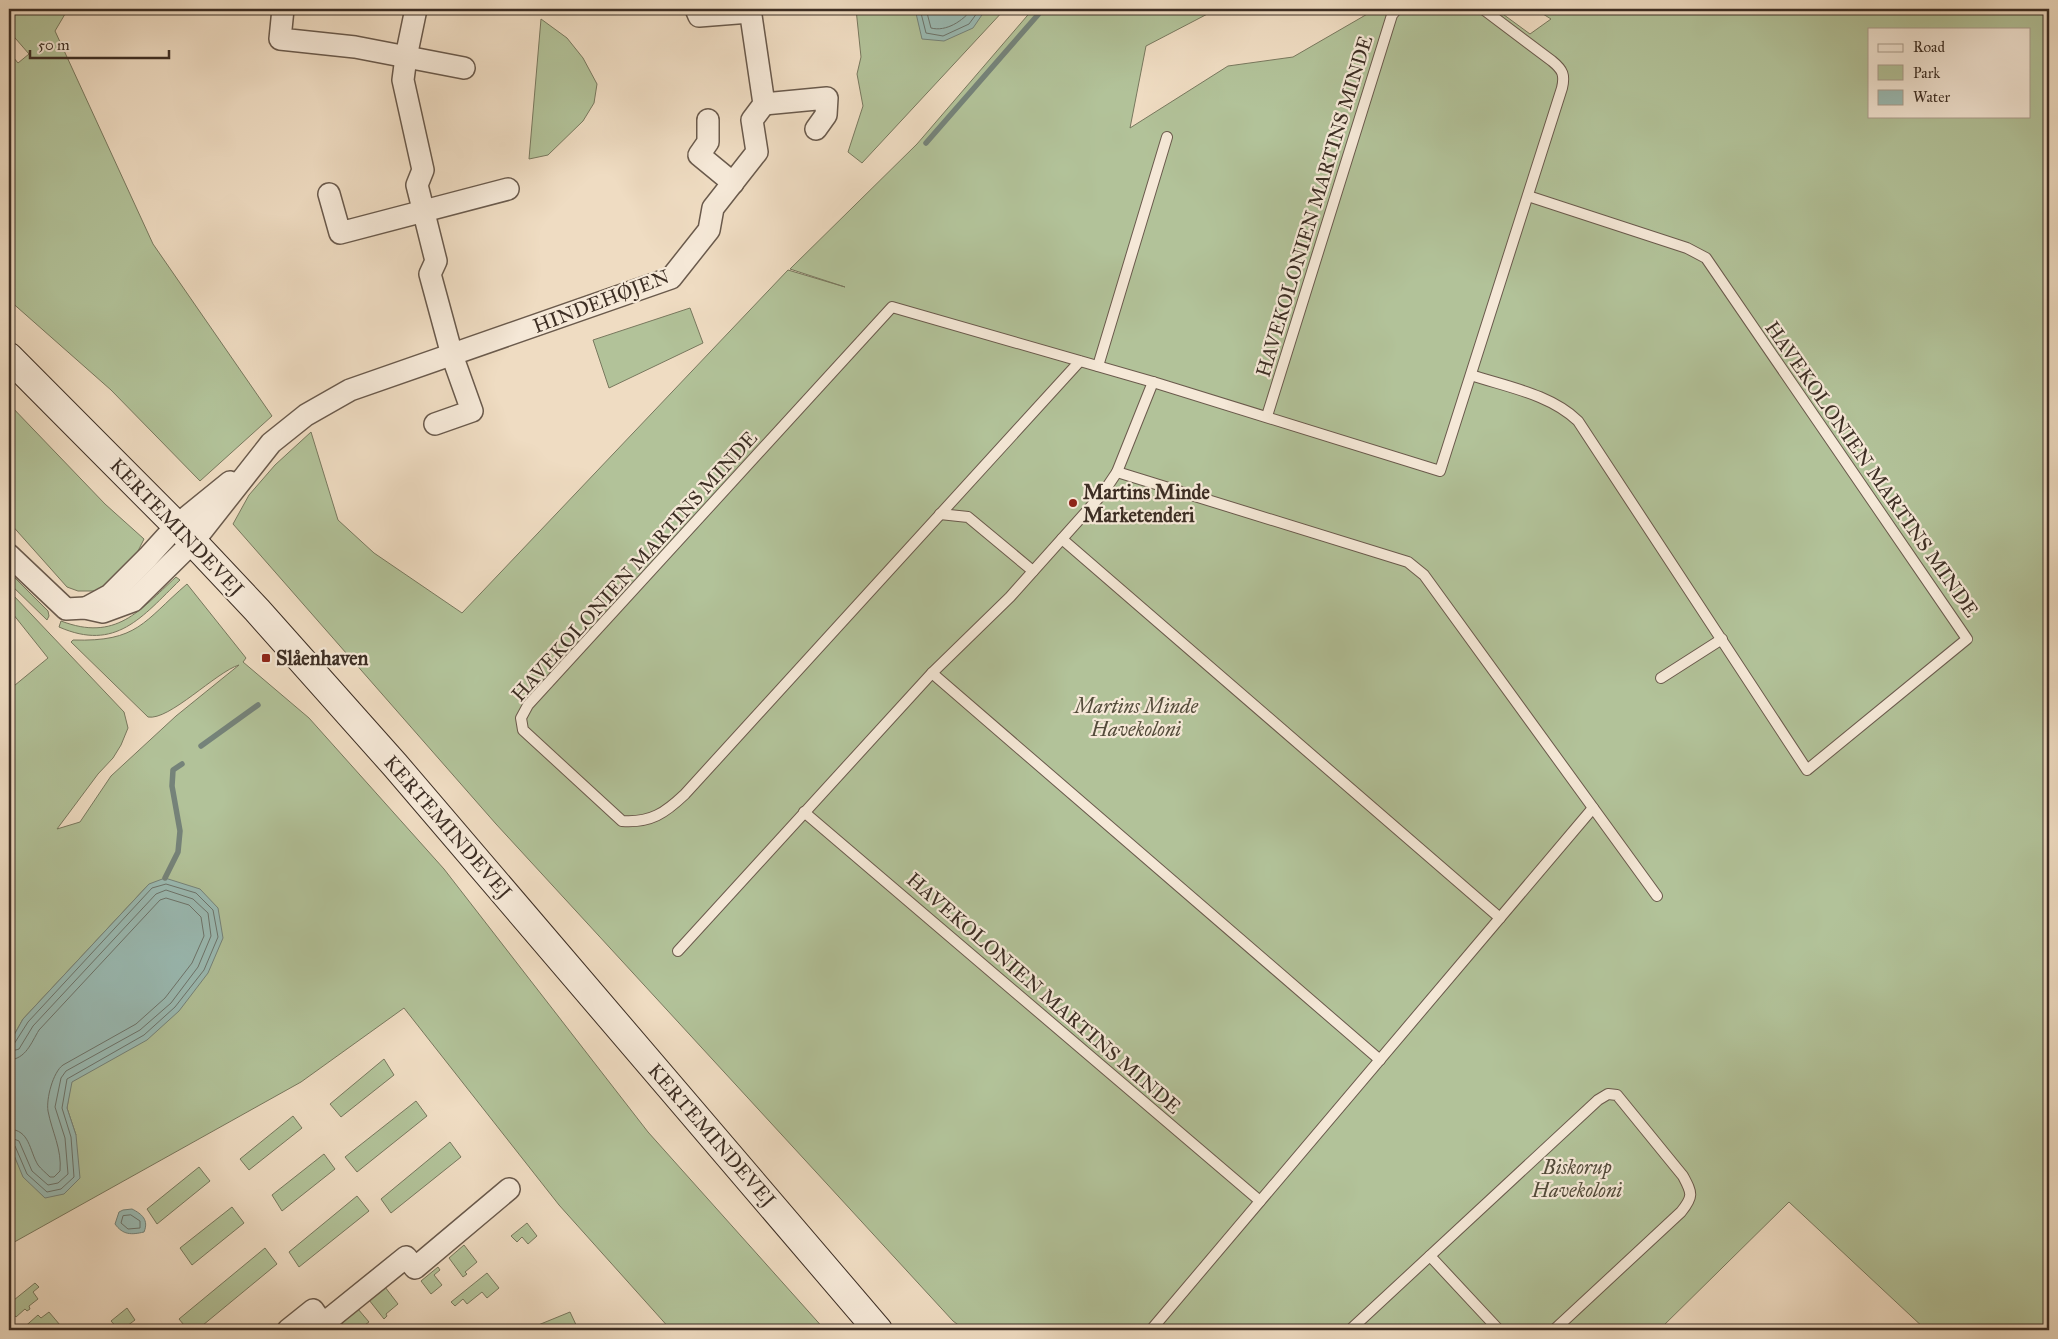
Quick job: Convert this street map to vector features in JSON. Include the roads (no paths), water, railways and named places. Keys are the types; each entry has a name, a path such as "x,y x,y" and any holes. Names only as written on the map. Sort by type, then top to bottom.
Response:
{"main road":[{"name":"KERTEMINDEVEJ","path":"9,357 185,533 257,610 395,765 876,1326"}],"street":[{"path":"283,9 280,39 355,47 464,68"},
{"path":"416,9 403,80 423,170 417,185 436,261 430,274 452,355 472,411 434,424"},
{"path":"696,9 699,16 750,10 764,104 827,98 826,116 816,129"},
{"name":"HINDEHØJEN","path":"185,533 258,461 272,444 306,415 350,390 671,278 709,230 713,208 757,152 752,120 764,104"},
{"path":"708,120 708,142 699,156 732,183"},
{"path":"329,194 340,233 508,189"},
{"path":"9,555 66,609 85,608 103,612 133,601 185,533"},
{"path":"288,1330 313,1310 323,1324 406,1256 415,1268 509,1189"}],"lane":[{"name":"HAVEKOLONIEN MARTINS MINDE","path":"1267,416 1392,15 1398,9"},
{"name":"HAVEKOLONIEN MARTINS MINDE","path":"1080,361 685,794 667,811 639,822 622,821 523,730 521,718 528,705 892,307 1098,366 1153,382 1440,470 1564,77 1562,70 1552,61 1483,9"},
{"path":"1098,366 1167,137"},
{"name":"HAVEKOLONIEN MARTINS MINDE","path":"1471,375 1546,399 1566,409 1578,421 1807,770 1967,638 1706,258 1687,248 1528,196"},
{"path":"678,951 932,673 1010,597 1103,493 1117,472 1153,382"},
{"path":"1117,472 1408,562 1424,575 1657,896"},
{"path":"940,514 968,517 1033,571"},
{"path":"1062,539 1500,918"},
{"path":"1661,678 1722,639"},
{"path":"932,673 1380,1060"},
{"path":"1151,1330 1593,808"},
{"name":"HAVEKOLONIEN MARTINS MINDE","path":"804,812 1260,1202"},
{"path":"1350,1330 1598,1100 1608,1094 1616,1095 1683,1176 1691,1190 1691,1200 1681,1212 1554,1330"},
{"path":"1430,1256 1499,1330"}],"water":[{"path":"915,9 986,9 973,28 944,41 922,39"},
{"path":"165,878 200,889 218,908 223,938 208,973 179,1011 147,1040 72,1082 67,1108 76,1135 80,1178 64,1194 45,1198 23,1177 11,1148 9,1127 9,1044 23,1019 149,884"},
{"path":"132,1209 144,1218 146,1224 144,1232 135,1234 124,1232 115,1224 119,1212"}],"waterway":[{"path":"926,143 1043,9"},
{"path":"201,746 258,705"},
{"path":"165,878 178,852 180,831 172,786 173,770 182,764"}],"place":[{"name":"Martins Minde Marketenderi","path":"1073,503"},
{"name":"Slåenhaven","path":"266,658"}],"park label":[{"name":"Martins Minde Havekoloni","path":"1136,718"},
{"name":"Biskorup Havekoloni","path":"1577,1178"}]}
